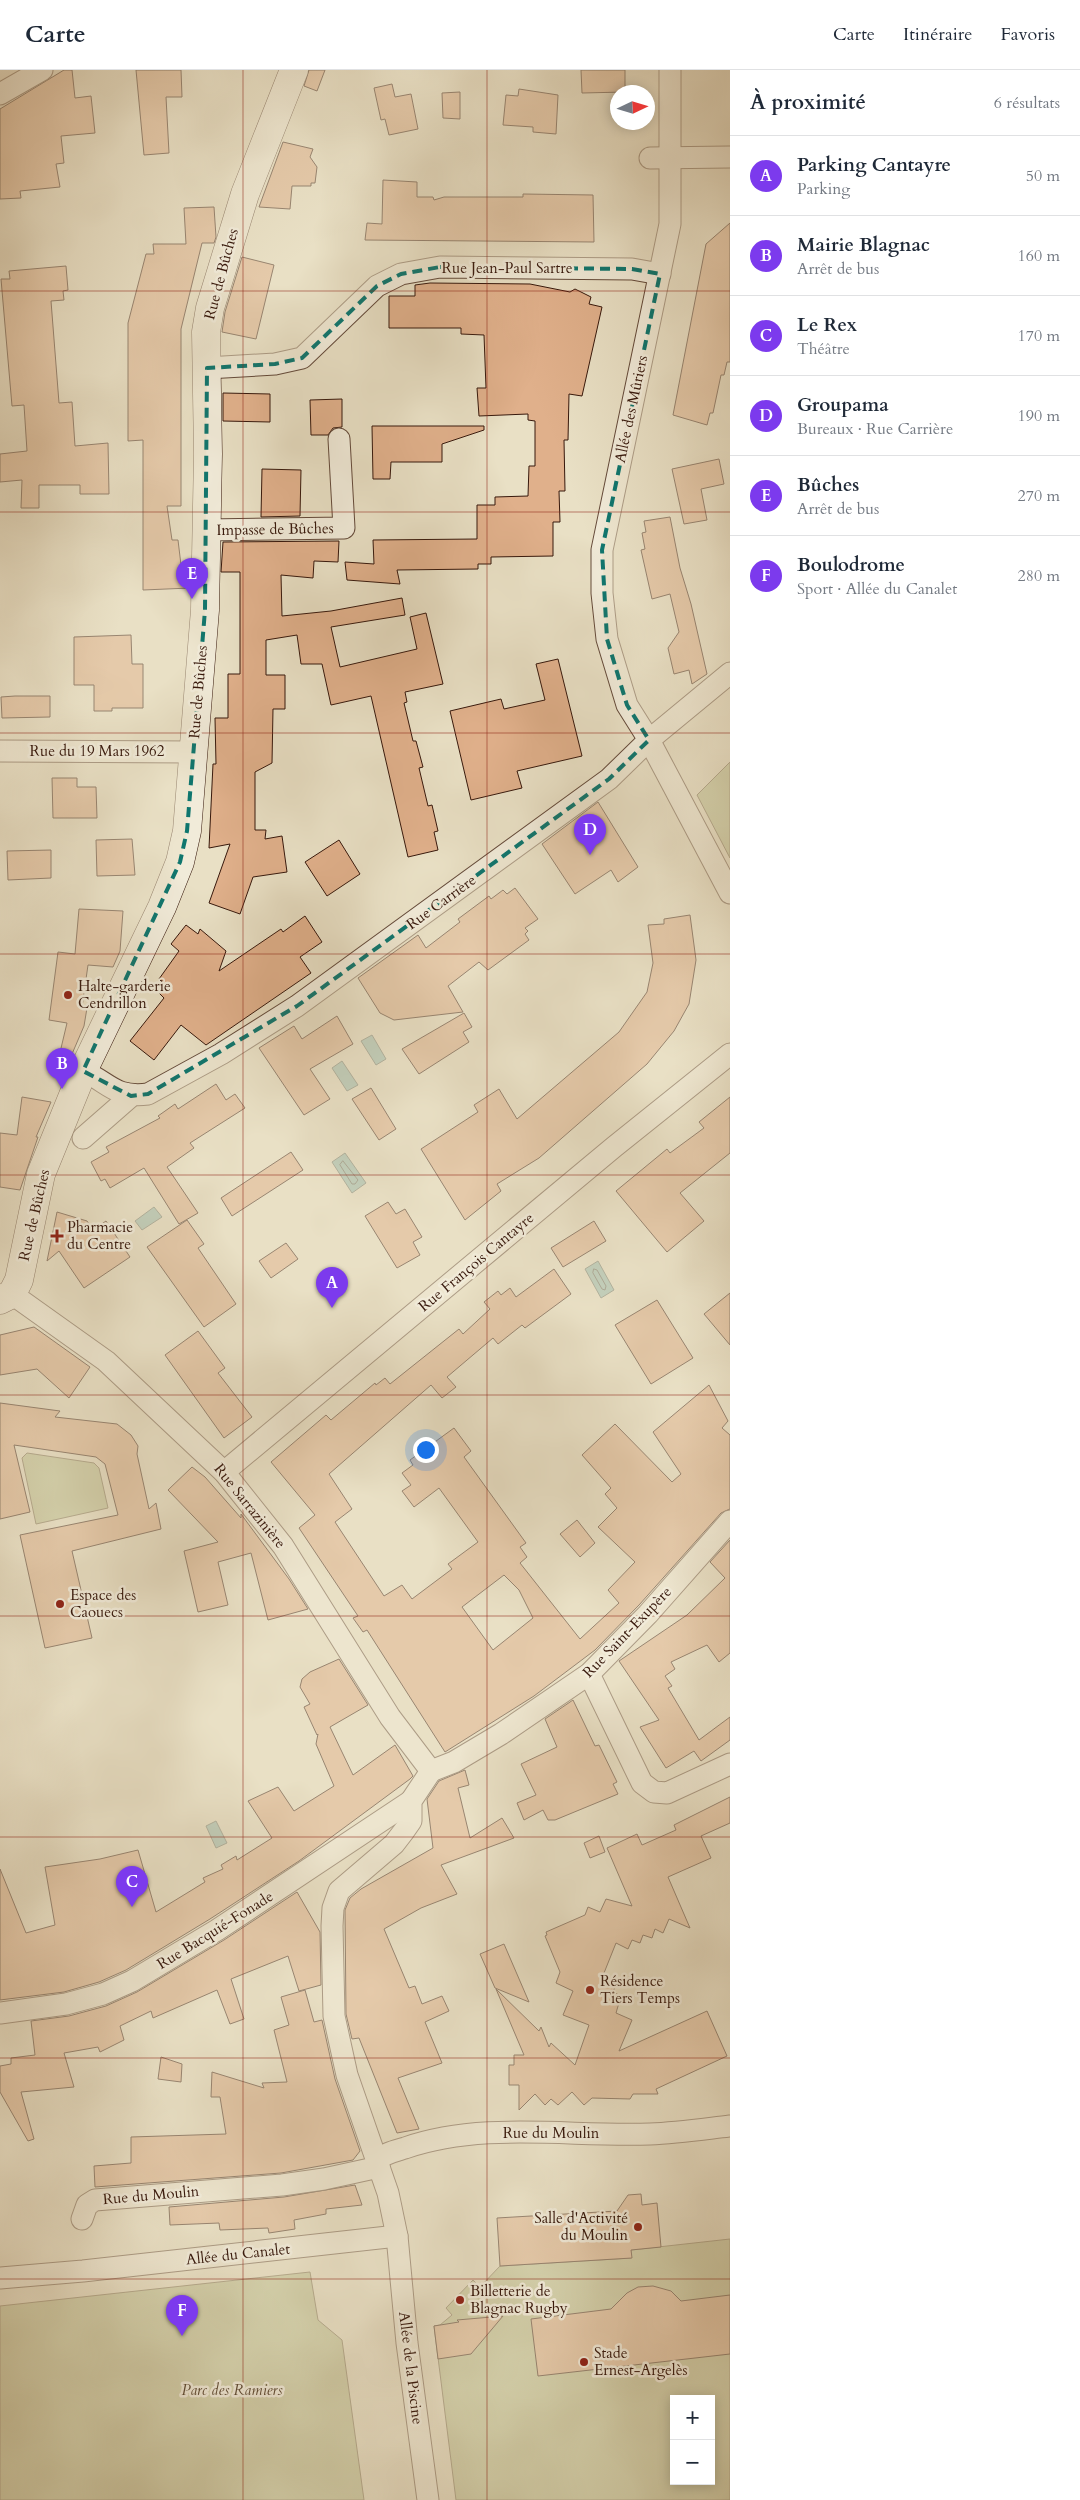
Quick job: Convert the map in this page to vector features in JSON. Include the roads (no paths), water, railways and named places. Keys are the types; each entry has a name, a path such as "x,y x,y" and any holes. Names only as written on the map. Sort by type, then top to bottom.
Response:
{"main road":[{"name":"Rue de Bûches","path":"6,1297 19,1280 41,1174 83,1071 162,907 180,862 187,831 205,610 207,530 206,332 210,308 225,252 245,194 294,70"}],"street":[{"path":"0,94 42,70"},
{"name":"Allée des Mûriers","path":"649,740 627,705 607,639 602,593 602,550 670,224 661,157 670,70"},
{"path":"661,157 730,157"},
{"name":"Rue Jean-Paul Sartre","path":"207,368 276,364 302,358 377,286 401,274 440,266 632,269 660,274"},
{"name":"Impasse de Bûches","path":"207,530 344,528 339,439"},
{"name":"Rue Carrière","path":"84,1138 131,1096 148,1094 221,1054 296,1006 609,779 649,740 730,673"},
{"path":"649,740 730,893"},
{"name":"Rue du 19 Mars 1962","path":"0,751 193,752"},
{"name":"Rue François Cantayre","path":"224,1472 614,1147 730,1054"},
{"path":"83,1071 107,1087 131,1096"},
{"name":"Rue Sarrazinière","path":"6,1297 106,1361 224,1472 283,1546 390,1717 431,1770"},
{"name":"Rue Saint-Exupère","path":"431,1770 454,1762 501,1734 589,1674 648,1614 730,1521"},
{"path":"589,1674 642,1783 654,1792 667,1794 730,1764"},
{"path":"397,2236 388,2194 347,2075 334,2016 333,1908 339,1891 394,1844 404,1831 411,1820 411,1801 431,1770"},
{"name":"Rue Bacquié-Fonade","path":"0,2014 66,2004 103,1994 132,1981 217,1930 411,1801"},
{"name":"Rue du Moulin","path":"82,2219 86,2205 95,2200 282,2185 324,2179 378,2163 383,2155 418,2143 456,2135 511,2132 651,2134 730,2126"},
{"name":"Allée du Canalet","path":"0,2278 83,2271 397,2236"},
{"name":"Allée de la Piscine","path":"397,2236 407,2343 428,2500"}],"water":[{"path":"372,1035 386,1059 376,1065 361,1041"},
{"path":"342,1061 358,1085 347,1091 332,1068"},
{"path":"345,1153 366,1183 352,1193 332,1162"},
{"path":"154,1207 162,1217 142,1230 135,1221"},
{"path":"598,1261 614,1290 601,1298 585,1269"},
{"path":"216,1821 227,1843 216,1848 206,1826"}],"place":[{"name":"Bûches","path":"192,599"},
{"name":"Groupama","path":"590,855"},
{"name":"Halte-garderie Cendrillon","path":"68,995"},
{"name":"Mairie Blagnac","path":"62,1089"},
{"name":"Pharmacie du Centre","path":"57,1236"},
{"name":"Parking Cantayre","path":"332,1308"},
{"name":"Espace des Caouecs","path":"60,1604"},
{"name":"Le Rex","path":"132,1907"},
{"name":"Résidence Tiers Temps","path":"590,1990"},
{"name":"Salle d'Activité du Moulin","path":"638,2227"},
{"name":"Billetterie de Blagnac Rugby","path":"460,2300"},
{"name":"Boulodrome","path":"182,2336"},
{"name":"Stade Ernest-Argelès","path":"584,2362"}],"park label":[{"name":"Parc des Ramiers","path":"232,2390"}]}
